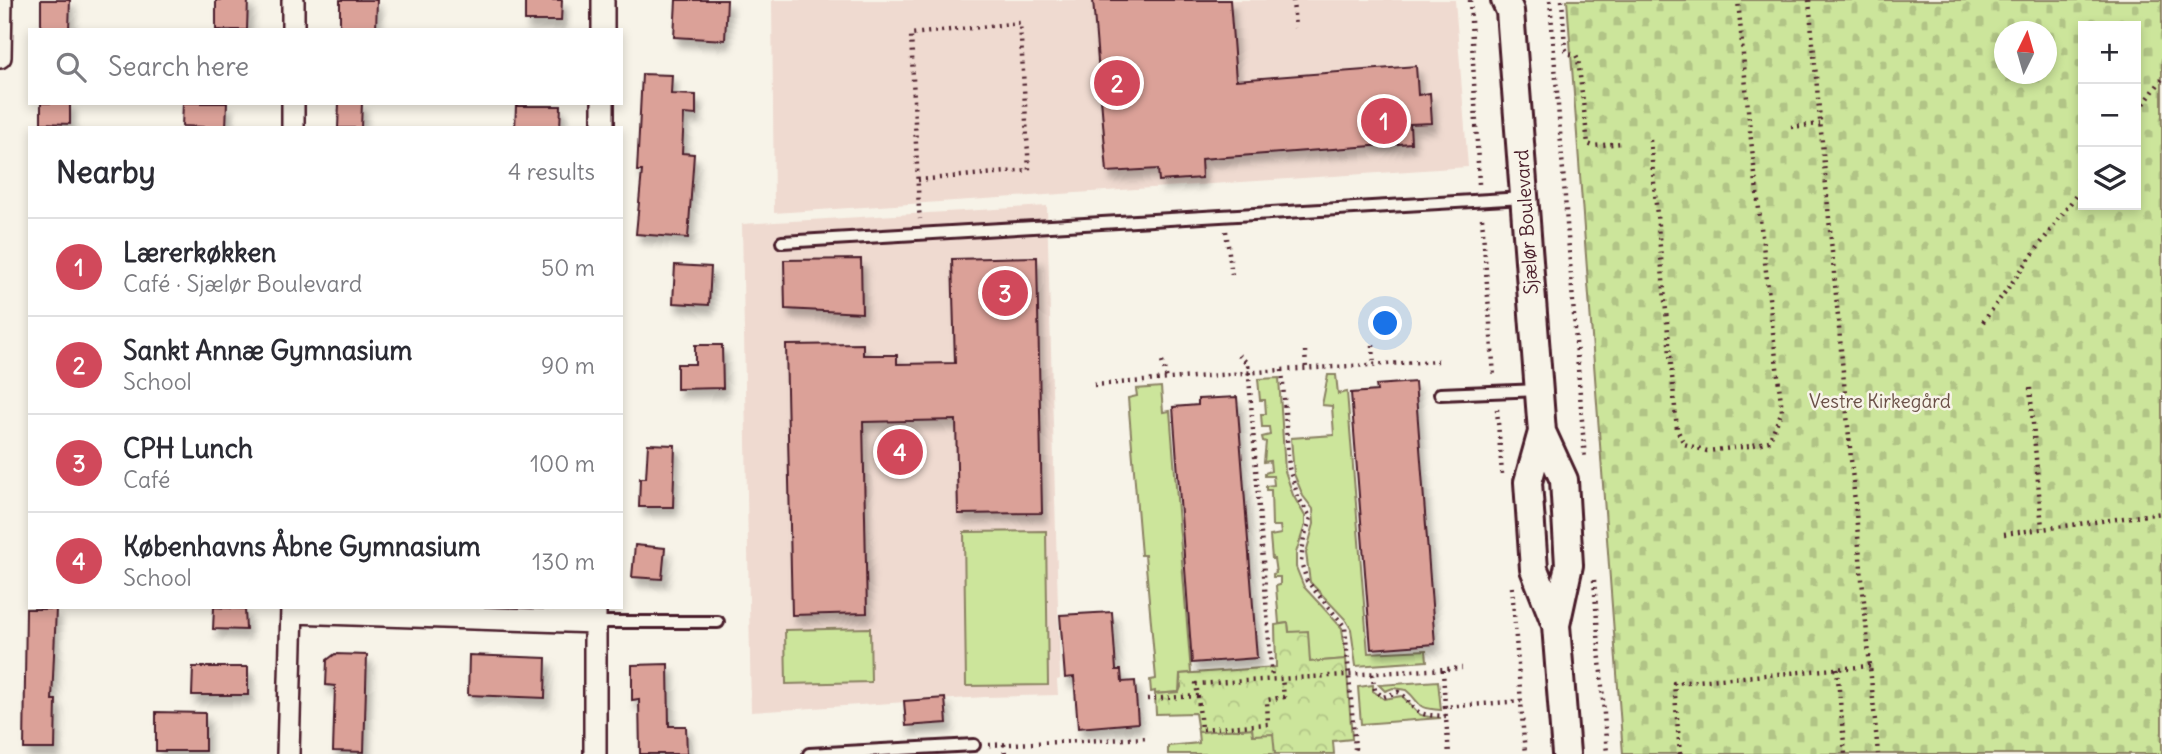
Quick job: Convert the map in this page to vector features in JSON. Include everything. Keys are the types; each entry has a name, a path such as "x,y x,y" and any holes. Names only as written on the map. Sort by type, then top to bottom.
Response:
{"street":[{"path":"0,57 2,0"},
{"path":"293,0 293,28"},
{"path":"603,0 603,28"},
{"name":"Sjælør Boulevard","path":"1509,4 1542,432 1563,480 1569,565 1556,625 1566,754"},
{"path":"293,105 293,126"},
{"path":"603,105 603,126"},
{"name":"Sjælør Boulevard","path":"1542,432 1528,482 1534,569 1556,625"},
{"path":"288,754 292,610 595,615 595,754"}],"lane":[{"path":"782,243 1523,198"},
{"path":"1440,394 1539,390"},
{"path":"595,615 718,622"},
{"path":"809,754 974,745"}],"path":[{"path":"1293,0 1295,28"},
{"path":"1550,0 1585,465"},
{"path":"1562,0 1565,48 1568,53 1577,57 1588,144 1593,146 1621,143"},
{"path":"1650,140 1677,429 1684,444 1707,451 1769,441 1782,411 1738,0"},
{"path":"1809,0 1878,754"},
{"path":"918,180 1029,170 1020,23 911,34 918,180 921,234"},
{"path":"2141,108 2162,79"},
{"path":"1791,127 1820,124"},
{"path":"1983,322 2078,193"},
{"path":"1224,216 1232,275"},
{"path":"1373,345 1374,365"},
{"path":"1305,351 1306,369"},
{"path":"1239,355 1248,363 1272,679"},
{"path":"1094,384 1437,361"},
{"path":"1162,362 1167,379"},
{"path":"1282,370 1289,468 1298,498 1311,518 1304,537 1301,562 1307,581 1345,627 1355,748 1353,754"},
{"path":"2030,388 2042,528"},
{"path":"2004,534 2162,513"},
{"path":"1594,575 1607,754"},
{"path":"1680,754 1674,683 1870,666"},
{"path":"1282,678 1284,697 1267,700 1268,724 1201,729 1196,684 1282,678 1443,670 1462,668"},
{"path":"1837,668 1845,754"},
{"path":"1443,670 1448,754"},
{"path":"1372,674 1375,690 1383,697 1398,692 1406,696 1412,708 1422,714 1446,716"},
{"path":"1147,699 1198,696"},
{"path":"1445,707 1521,701"},
{"path":"974,745 1149,738"},
{"path":"1004,744 1005,754"}],"shaded area":[{"path":"772,0 1455,0 1468,167 774,213"},
{"path":"1047,206 1060,679 1057,680 1058,695 751,712 742,224"}],"green space":[{"name":"Vestre Kirkegård","path":"1567,0 2162,0 2162,754 1623,754"},
{"path":"1328,375 1336,375 1338,394 1347,392 1368,653 1426,650 1427,661 1356,666 1351,629 1310,582 1306,553 1314,524 1313,509 1303,496 1294,474 1291,438 1334,435 1332,406 1322,405"},
{"path":"1279,378 1285,471 1293,495 1305,516 1305,525 1296,553 1296,567 1304,587 1342,628 1346,659 1310,662 1289,632 1288,623 1279,624 1276,586 1280,585 1280,577 1273,577 1276,573 1270,536 1281,534 1280,526 1272,526 1271,490 1266,490 1266,486 1274,485 1273,476 1265,476 1265,473 1271,471 1270,461 1264,462 1266,442 1262,437 1270,435 1269,427 1262,427 1261,414 1266,414 1265,400 1260,400 1258,379"},
{"path":"1161,387 1163,412 1170,411 1191,673 1180,674 1179,692 1155,694 1155,691 1151,692 1150,680 1156,679 1145,555 1141,555 1128,398 1137,396 1136,389"},
{"path":"1046,531 1048,685 966,686 964,532"},
{"path":"1288,623 1289,632 1308,631 1310,662 1346,659 1352,739 1333,741 1334,754 1275,754 1273,734 1253,735 1252,728 1198,732 1195,713 1156,714 1155,694 1179,692 1180,674 1276,667 1275,625"},
{"path":"870,628 871,682 786,684 785,630"},
{"path":"1438,681 1441,710 1419,705 1406,690 1393,688 1385,691 1379,685"},
{"path":"1373,685 1373,691 1384,699 1402,696 1420,715 1441,718 1361,724 1358,687"},
{"path":"1253,728 1253,735 1274,733 1275,754 1168,754 1168,746 1199,743 1198,732"}],"building":[{"path":"41,0 70,0 69,28 41,28"},
{"path":"216,0 248,0 247,28 216,28"},
{"path":"340,0 377,0 376,28 340,28"},
{"path":"525,0 562,0 561,21 525,21"},
{"path":"676,0 727,0 725,40 674,37"},
{"path":"1093,0 1230,0 1236,80 1416,66 1418,95 1430,93 1432,123 1410,124 1411,143 1201,159 1202,178 1159,181 1158,169 1107,172"},
{"path":"642,74 672,75 671,94 696,95 696,115 684,114 682,153 694,154 688,238 636,234 642,171 637,171"},
{"path":"41,105 70,105 70,124 41,123"},
{"path":"183,105 227,105 226,126 182,126"},
{"path":"339,105 362,105 361,126 338,126"},
{"path":"516,106 561,106 560,126 515,126"},
{"path":"1037,257 1042,513 958,514 956,420 863,422 867,613 792,615 786,345 863,344 863,355 897,355 897,364 955,363 952,259"},
{"path":"861,259 862,313 785,309 784,260"},
{"path":"675,265 711,267 709,305 673,303"},
{"path":"695,345 722,345 723,388 677,389 677,364 695,364"},
{"path":"1415,382 1435,644 1371,649 1351,393 1377,391 1376,385"},
{"path":"1237,397 1257,658 1192,663 1173,407 1198,405 1198,399"},
{"path":"648,444 675,445 673,507 639,507 640,478 646,478"},
{"path":"635,545 665,548 662,579 632,577"},
{"path":"26,609 56,609 52,700 56,700 55,749 24,749"},
{"path":"214,609 245,609 246,630 213,629"},
{"path":"1112,612 1116,670 1121,670 1122,682 1135,681 1138,723 1078,728 1074,677 1065,678 1060,615"},
{"path":"335,654 367,655 364,752 333,751 335,686 326,685 327,660"},
{"path":"469,655 546,658 545,698 468,695"},
{"path":"668,664 669,726 686,726 687,754 640,754 639,699 632,700 632,665"},
{"path":"193,667 248,667 248,695 192,695"},
{"path":"945,698 947,723 906,726 904,701"},
{"path":"156,712 205,713 205,751 156,751"}],"place":[{"name":"Sankt Annæ Gymnasium","path":"1117,83"},
{"name":"Lærerkøkken","path":"1384,121"},
{"name":"CPH Lunch","path":"1005,293"},
{"name":"Københavns Åbne Gymnasium","path":"900,452"}]}
